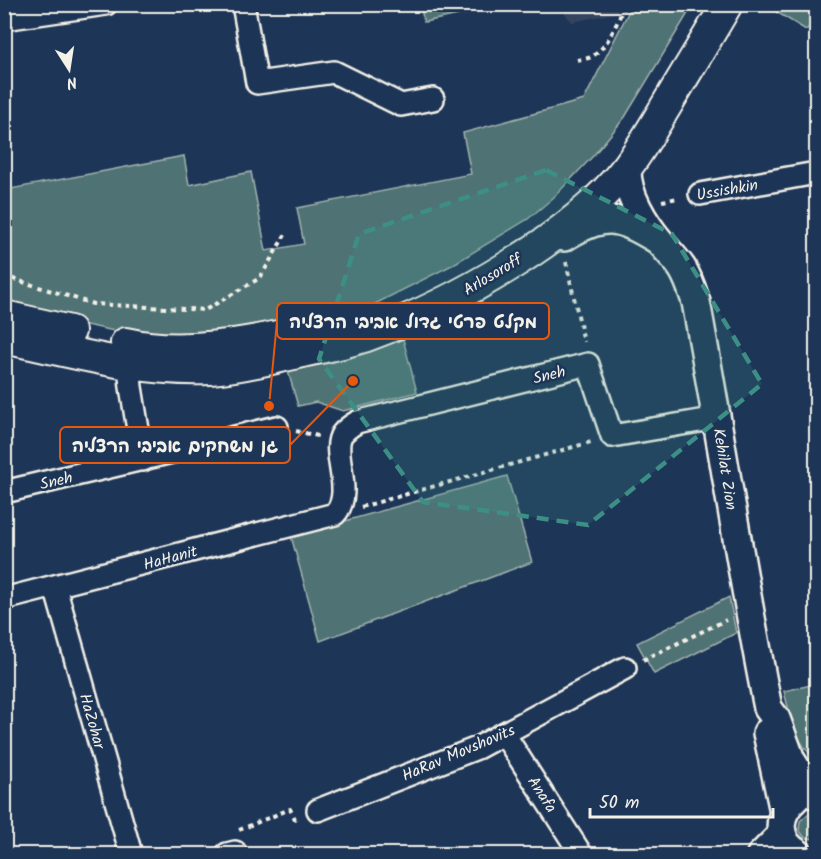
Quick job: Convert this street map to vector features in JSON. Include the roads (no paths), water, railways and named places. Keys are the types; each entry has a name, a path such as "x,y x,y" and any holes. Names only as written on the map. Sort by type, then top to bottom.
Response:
{"main road":[{"name":"Arlosoroff","path":"4,316 132,345 166,348 209,346 265,339 360,318 409,297 478,265 537,227 575,198 612,159 708,4"},
{"name":"Arlosoroff","path":"4,338 129,365 168,369 211,369 258,362 366,336 418,315 504,268 551,237 598,198 627,168 727,4"}],"street":[{"path":"4,19 106,4"},
{"path":"243,4 257,83 334,72 401,105 433,99"},
{"name":"Kehilat Zion","path":"627,168 628,183 637,206 659,241 681,266 690,282 696,302 748,609 768,708 776,719 791,760 815,794"},
{"name":"Ussishkin","path":"700,194 816,173"},
{"name":"Kehilat Zion","path":"504,268 578,229 604,219 618,220 634,226 659,241"},
{"name":"Sneh","path":"335,514 343,496 339,441 349,427 357,422 588,364 612,436 717,418"},
{"path":"129,365 142,460"},
{"name":"Sneh","path":"4,492 277,427"},
{"name":"HaHanit","path":"4,599 335,514"},
{"name":"HaZohar","path":"55,587 130,855"},
{"name":"HaRav Movshovits","path":"318,810 477,748 625,668"},
{"name":"Kehilat Zion","path":"768,708 765,719 782,821"},
{"name":"Anafa","path":"504,734 581,855"},
{"path":"758,855 795,798 815,794"},
{"path":"782,821 789,847 798,855"}],"place":[{"name":"גן משחקים אביבי הרצליה","path":"353,381"},
{"name":"מקלט פרטי גדול אביבי הרצליה","path":"269,406"}]}
